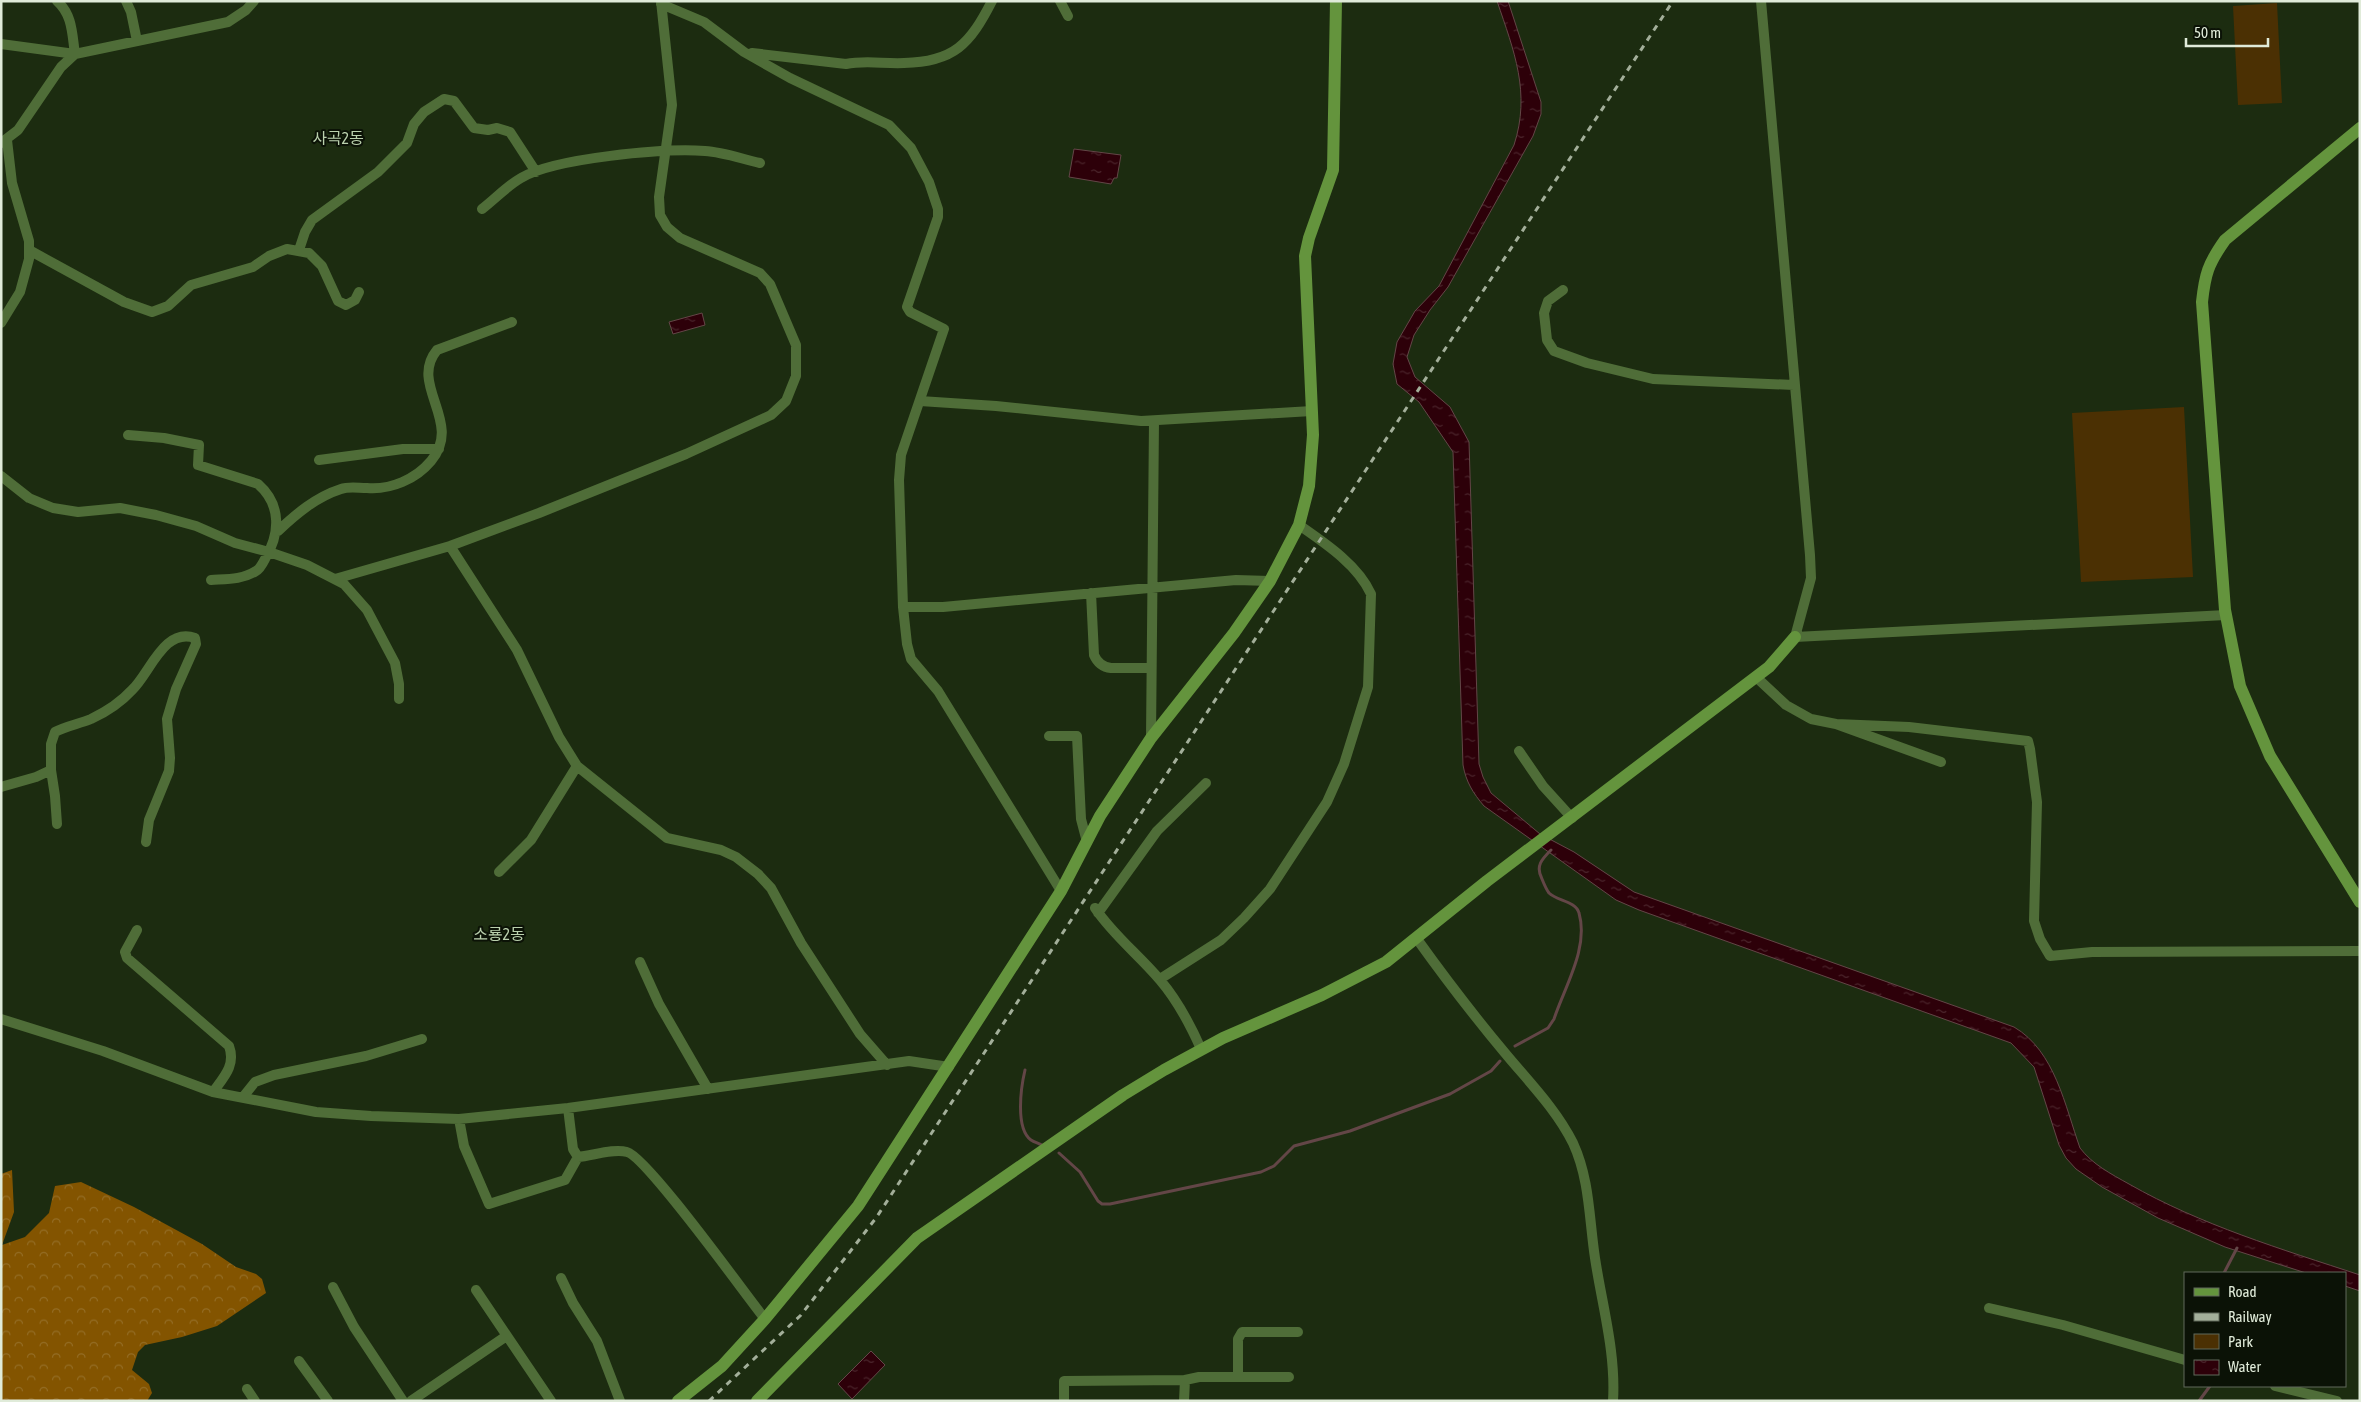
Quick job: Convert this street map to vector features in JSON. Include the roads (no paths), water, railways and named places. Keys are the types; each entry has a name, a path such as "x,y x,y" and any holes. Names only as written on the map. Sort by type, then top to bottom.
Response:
{"street":[{"path":"57,1 66,9 69,16 75,54"},
{"path":"126,1 132,12 137,41"},
{"path":"1,44 75,54 228,22 246,10 254,1"},
{"path":"744,52 780,58 846,64 857,62 904,63 930,61 957,50 966,43 979,25 992,1"},
{"path":"1060,1 1068,16"},
{"path":"678,1401 722,1366 765,1319 858,1206 1062,891 1100,816 1151,738 1234,632 1270,581 1299,525 1309,486 1313,435 1305,256 1309,238 1333,170 1336,1"},
{"path":"757,1401 917,1238 1124,1095 1201,1050 1358,977 1386,962 1417,939 1436,920 1769,667 1795,637 1811,578 1761,1"},
{"path":"661,2 704,22 744,52 790,78 889,125 911,148 929,182 938,209 938,217 907,307 910,312 944,329 901,455 899,480 903,608 907,644 912,658 938,691 1062,891"},
{"path":"335,579 450,546 540,513 686,454 771,415 786,401 796,376 796,345 770,284 760,273 680,238 667,227 660,215 659,197 672,105 661,2"},
{"path":"1,323 25,280 29,250 29,241 12,182 4,141 18,130 61,67 75,54"},
{"path":"299,250 305,232 312,220 378,172 406,143 414,124 424,112 444,99 454,101 474,128 488,130 497,128 510,132 536,172"},
{"path":"2360,128 2225,240 2214,255 2206,274 2202,302 2226,614 2240,686 2270,756 2360,902"},
{"path":"482,208 522,177 549,167 610,157 665,151 706,151 760,163"},
{"path":"29,250 124,302 152,312 168,306 191,285 253,267 269,256 288,248 309,253 322,266 338,301 346,305 355,300 359,292"},
{"path":"1563,290 1548,301 1544,313 1544,331 1554,351 1586,363 1653,379 1794,385"},
{"path":"210,580 239,578 258,570 269,552 278,531 316,500 342,488 368,489 404,483 431,461 439,449 443,429 432,392 428,370 429,360 437,350 512,322"},
{"path":"920,401 1032,409 1124,420 1154,421 1312,411"},
{"path":"1151,738 1154,421"},
{"path":"128,435 164,438 199,445 198,465 258,484 265,490 276,514 278,531"},
{"path":"319,460 403,449 439,449"},
{"path":"1,476 29,498 53,508 78,512 120,508 156,515 196,526 234,543 307,565 344,584 367,610 395,664 399,684 399,699"},
{"path":"1160,979 1220,940 1270,889 1326,802 1344,764 1368,687 1371,594 1352,568 1320,540 1299,525"},
{"path":"450,546 517,650 559,737 577,766 667,838 721,850 736,857 758,874 770,888 801,943 860,1034 888,1065"},
{"path":"903,608 943,607 1236,580 1270,581"},
{"path":"1091,593 1096,661 1110,668 1151,668"},
{"path":"1795,637 2226,614"},
{"path":"57,824 51,770 51,744 55,732 91,719 114,706 132,690 164,646 175,638 187,635 195,638 196,644 176,689 167,719 169,771 148,820 146,842"},
{"path":"1756,677 1786,705 1811,719 1836,724 1941,762"},
{"path":"1836,724 1909,727 2028,741 2037,802 2034,920 2040,938 2050,956 2092,952 2360,951"},
{"path":"1049,736 1077,736 1082,819 1087,842"},
{"path":"1519,751 1543,786 1572,818"},
{"path":"499,872 531,840 577,766"},
{"path":"1,787 36,777 51,770"},
{"path":"1201,1050 1182,1008 1160,979 1103,920 1096,910 1157,831 1206,783"},
{"path":"137,930 125,952 127,958 229,1046 232,1062 228,1072 213,1092"},
{"path":"1417,939 1505,1053 1553,1109 1573,1144 1589,1202 1594,1258 1608,1332 1613,1401"},
{"path":"640,962 659,1004 708,1089"},
{"path":"1,1019 103,1051 213,1092 316,1112 371,1116 460,1119 568,1108 909,1062 949,1067"},
{"path":"243,1097 255,1082 274,1076 366,1056 422,1039"},
{"path":"568,1108 573,1149 578,1157"},
{"path":"460,1119 464,1146 489,1204 565,1180 578,1157"},
{"path":"578,1157 627,1152 639,1159 765,1319"},
{"path":"562,1278 573,1303 597,1341 620,1401"},
{"path":"333,1287 354,1327 403,1401"},
{"path":"476,1290 505,1336 551,1401"},
{"path":"1989,1308 2063,1325 2184,1360"},
{"path":"1238,1377 1238,1339 1242,1332 1298,1332"},
{"path":"411,1401 505,1336"},
{"path":"299,1361 328,1401"},
{"path":"1064,1401 1064,1381 1289,1377"},
{"path":"1184,1401 1185,1380"},
{"path":"2279,1387 2337,1401"},
{"path":"247,1389 255,1401"}],"water":[{"path":"1497,1 1508,1 1541,102 1541,114 1533,136 1448,287 1414,335 1407,357 1415,377 1450,407 1469,442 1479,764 1491,793 1540,834 1574,852 1634,892 2014,1027 2028,1037 2040,1050 2049,1065 2057,1081 2080,1148 2096,1164 2156,1199 2184,1212 2271,1246 2360,1275 2360,1291 2346,1286 2346,1272 2303,1272 2225,1247 2158,1218 2102,1187 2076,1169 2066,1158 2059,1145 2034,1067 2011,1043 1639,910 1616,900 1484,806 1473,792 1463,765 1453,452 1419,402 1397,384 1393,364 1397,342 1415,311 1439,286 1514,145 1519,126 1521,90 1509,37"},
{"path":"1074,149 1121,155 1117,178 1114,178 1111,184 1069,177"},
{"path":"702,313 705,325 673,334 669,322"},
{"path":"871,1351 885,1365 852,1399 838,1384"}],"waterway":[{"path":"1515,1046 1548,1028 1554,1019 1574,967 1581,940 1581,926 1577,909 1552,896 1540,874 1540,863 1551,850"},
{"path":"1059,1153 1080,1172 1098,1201 1102,1204 1110,1204 1261,1172 1274,1166 1294,1146 1350,1131 1450,1094 1491,1071 1500,1061"},
{"path":"1025,1070 1020,1107 1023,1126 1031,1140 1042,1145"},
{"path":"2225,1272 2237,1248"},
{"path":"2199,1401 2209,1387"}],"railway":[{"path":"709,1401 801,1315 876,1218 1673,1"}],"district":[{"name":"사곡2동","path":"338,138"},
{"name":"소룡2동","path":"499,934"}]}
